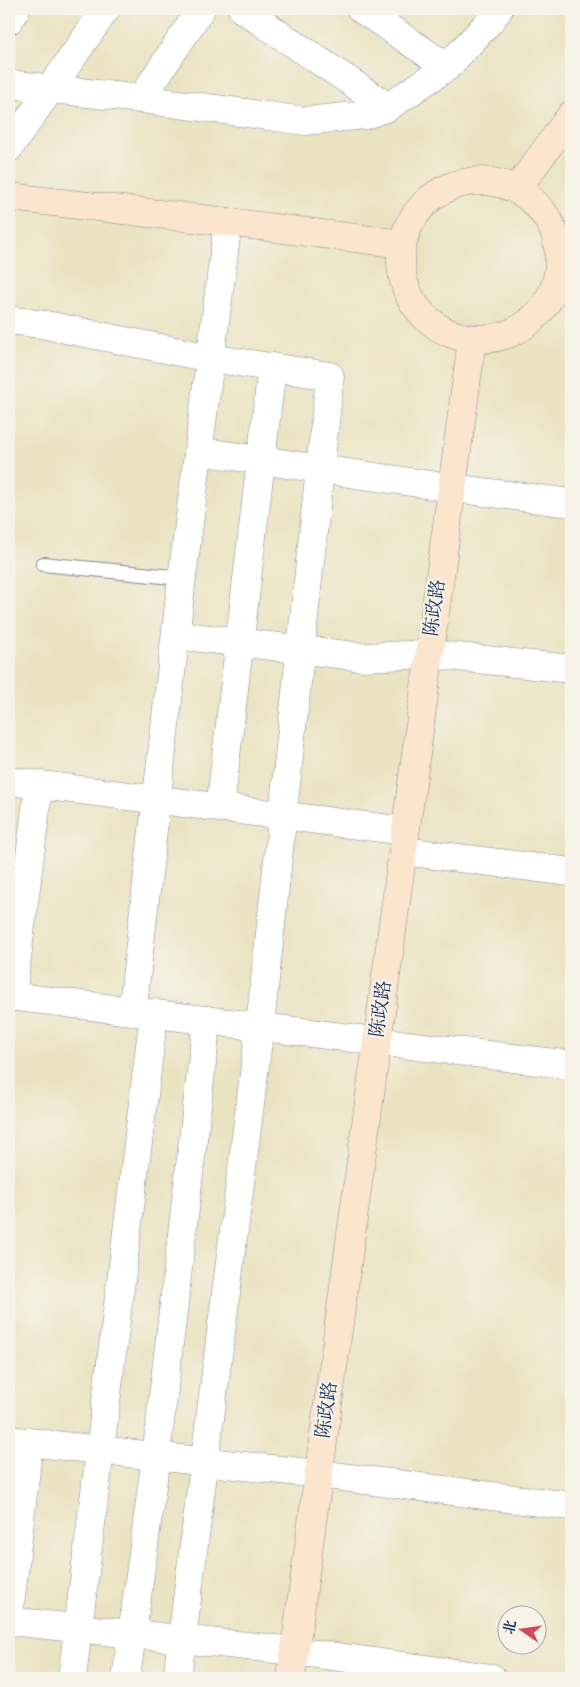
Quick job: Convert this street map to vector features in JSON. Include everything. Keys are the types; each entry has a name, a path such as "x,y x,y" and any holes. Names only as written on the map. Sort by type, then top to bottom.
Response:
{"street":[{"path":"9,20 16,9"},
{"path":"9,148 106,9"},
{"path":"141,99 202,9"},
{"path":"242,9 388,106"},
{"path":"361,9 447,67"},
{"path":"9,84 305,121 365,115 388,106 447,67 488,13"},
{"path":"517,189 571,115"},
{"path":"469,180 494,181 517,189 536,202 549,220 558,241 565,265 554,289 541,311 522,328 498,338 472,340 447,333 425,318 409,296 401,271 402,244 411,221 426,201 446,188 469,180"},
{"path":"9,198 228,222 402,244"},
{"path":"72,1678 100,1450 144,1013 134,996 182,578 228,222"},
{"path":"9,320 46,325 210,358 330,376 260,1026 177,1678"},
{"name":"陈政路","path":"290,1678 472,340"},
{"path":"220,808 272,367"},
{"path":"198,451 452,488 571,503"},
{"path":"176,635 363,657 429,654 571,668"},
{"path":"9,781 283,816 571,872"},
{"path":"38,785 10,997 571,1065"},
{"path":"126,1678 156,1457 207,1020"},
{"path":"9,1614 19,1441 318,1474 571,1506"},
{"path":"9,1621 294,1651 492,1678"}],"lane":[{"path":"43,564 182,578"}]}
